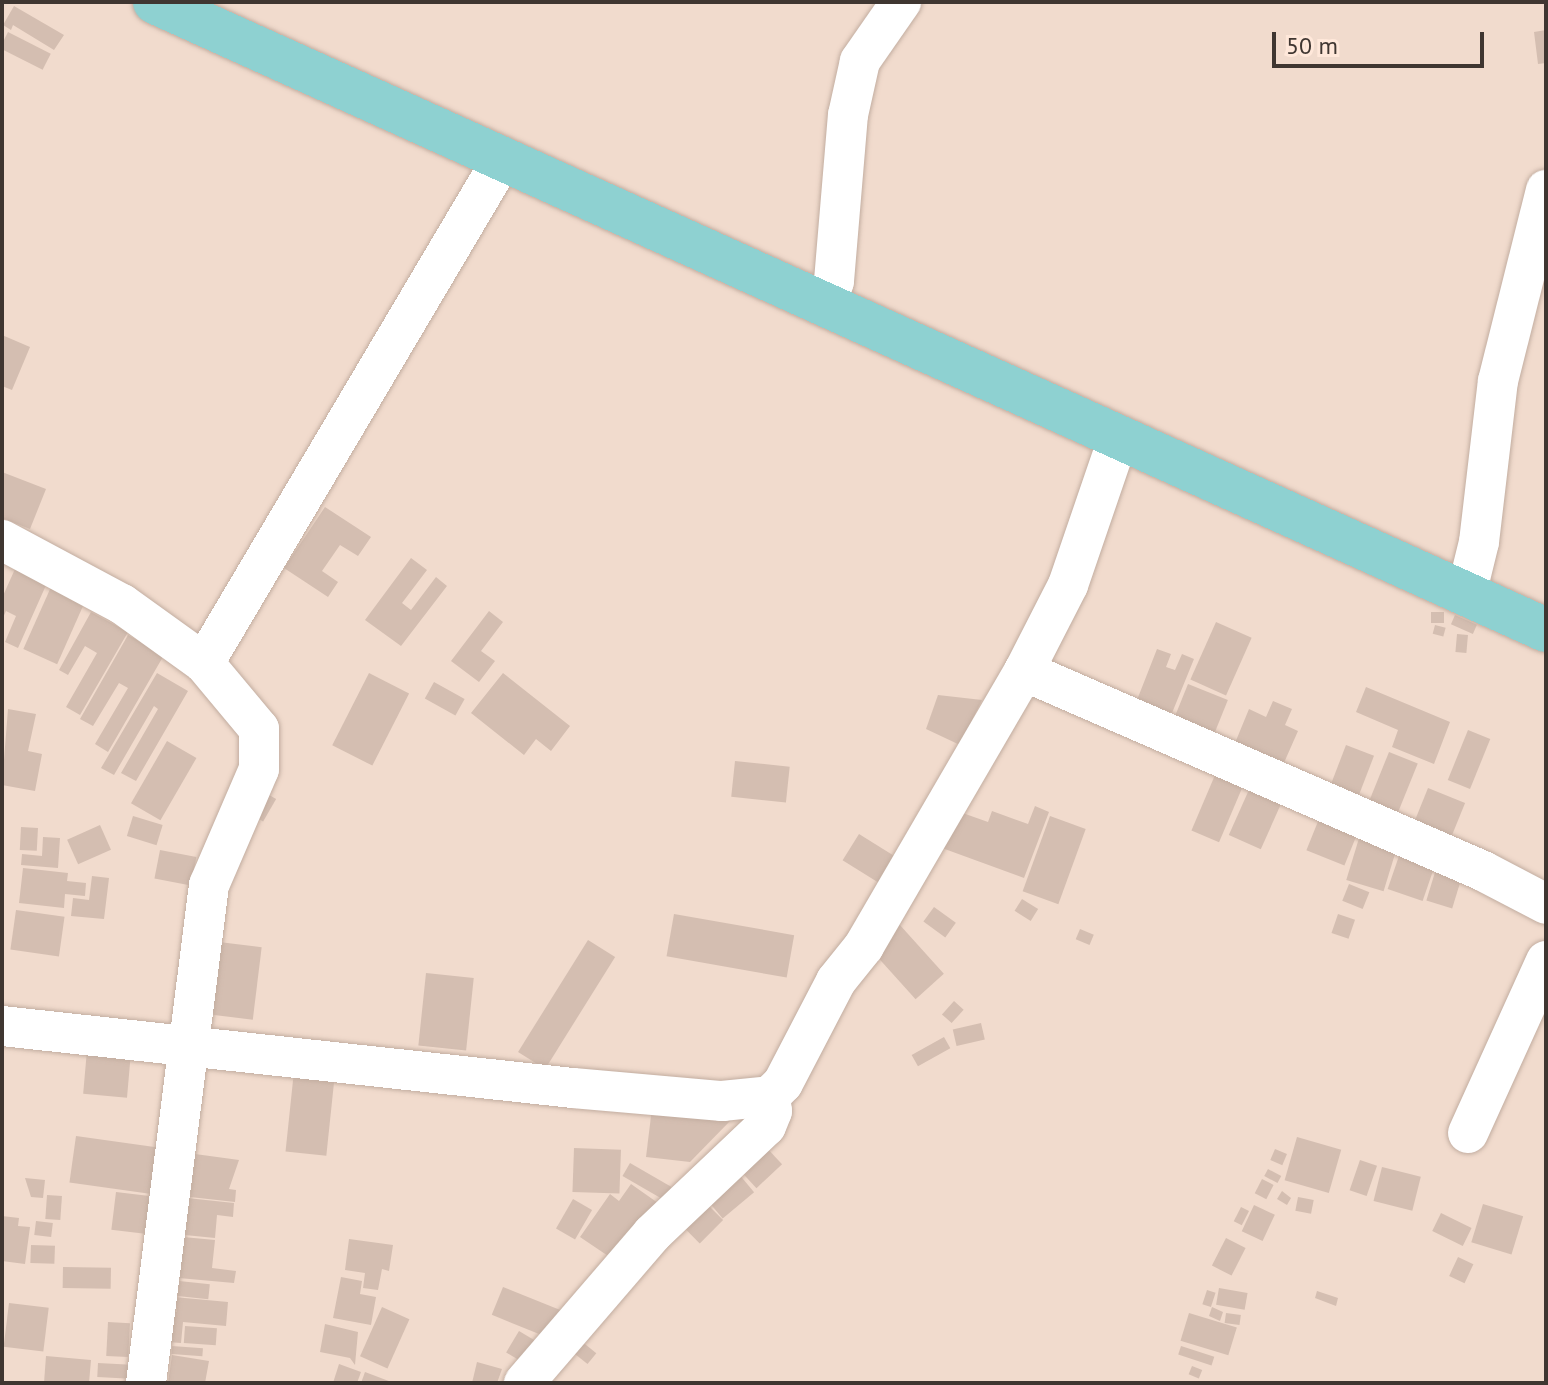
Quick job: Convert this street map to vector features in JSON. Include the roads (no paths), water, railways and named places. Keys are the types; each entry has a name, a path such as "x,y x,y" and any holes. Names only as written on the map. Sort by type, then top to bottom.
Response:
{"main road":[{"path":"155,2 1546,630"}],"street":[{"path":"827,304 834,281 846,128 860,61 901,2"},
{"path":"204,663 503,158"},
{"path":"1466,595 1479,542 1498,381 1546,190"},
{"path":"2,1026 707,1100 755,1101 770,1096 783,1083 836,981 864,946 1024,671 1068,585 1118,439"},
{"path":"2,540 122,604 204,663 259,729 262,751 209,885 146,1383"},
{"path":"1024,671 1483,871 1546,904"},
{"path":"1468,1133 1546,961"},
{"path":"524,1383 652,1234 766,1126 772,1111 770,1096"}]}
